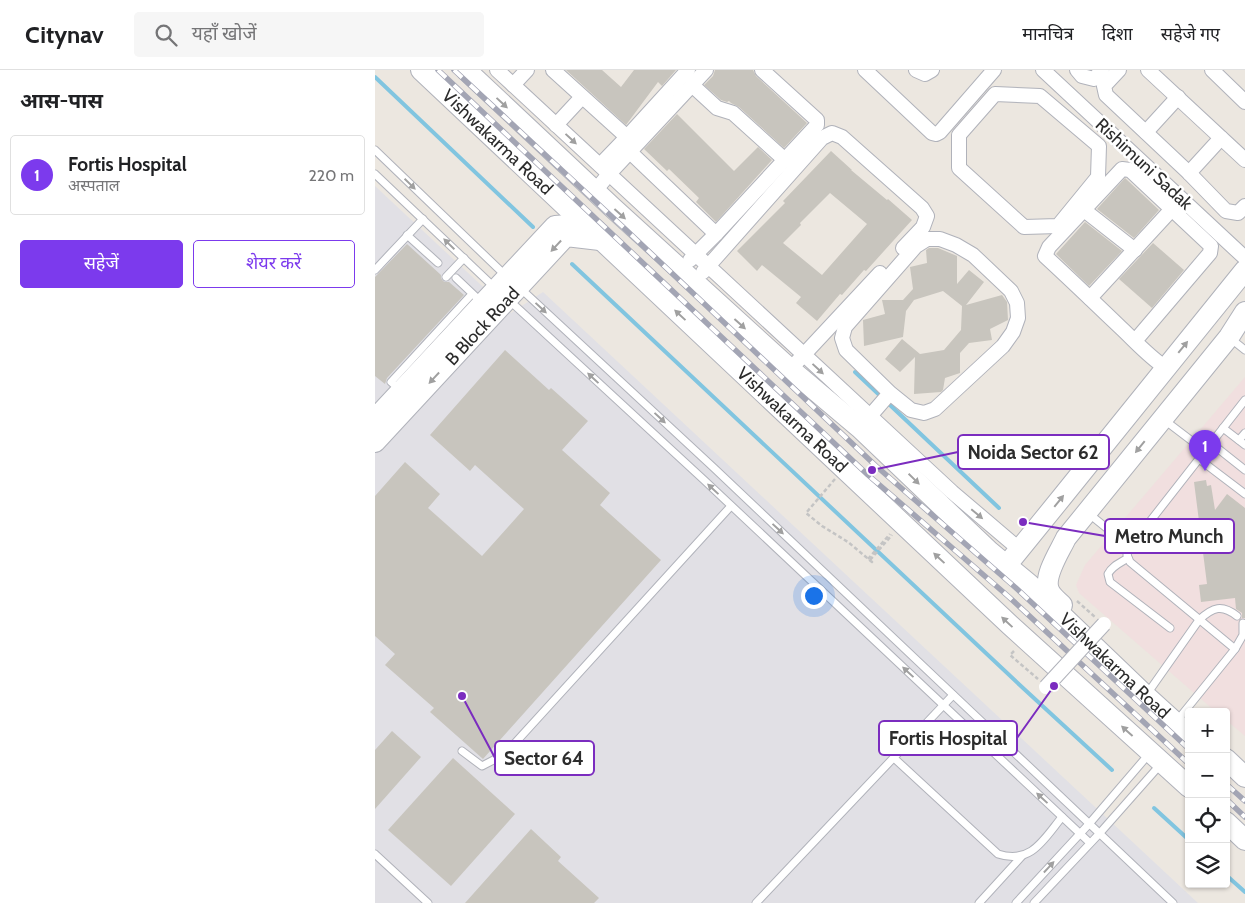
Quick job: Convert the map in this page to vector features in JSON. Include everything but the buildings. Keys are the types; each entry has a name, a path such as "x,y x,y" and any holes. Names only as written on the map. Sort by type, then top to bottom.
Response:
{"main road":[{"name":"Vishwakarma Road","path":"421,70 844,469 1025,638 1185,783"},
{"name":"Vishwakarma Road","path":"466,70 687,276 797,362 865,422 1006,566 1029,584 1149,691"},
{"path":"375,419 478,299 508,288 555,226 584,224"},
{"name":"B Block Road","path":"375,442 508,288 566,236 601,240"},
{"path":"1006,566 1245,270"},
{"path":"1184,723 1059,602 1049,591 1047,584 1050,570 1067,538 1229,337 1245,312"},
{"path":"1230,762 1245,777"},
{"path":"1230,776 1245,790"},
{"path":"1230,826 1245,840"}],"street":[{"path":"497,70 708,266 797,362 923,227 927,216 922,208 842,137 832,133 822,138 708,266 687,276"},
{"path":"513,85 527,70"},
{"path":"553,70 627,136"},
{"path":"595,191 604,170 627,136 688,70"},
{"path":"604,170 630,152 706,70"},
{"path":"687,276 696,255 817,125 817,120 762,70"},
{"path":"865,70 932,133 936,134 940,132 994,70"},
{"path":"916,70 925,74 932,70"},
{"name":"Rishimuni Sadak","path":"1043,70 1245,258"},
{"path":"1077,70 1083,76 1094,79 1102,70"},
{"path":"1119,70 1104,86 1106,95 1189,173 1226,211 1238,213 1245,206"},
{"path":"1148,70 1245,160"},
{"path":"1212,70 1245,102"},
{"path":"692,85 717,108 733,113 785,160"},
{"path":"995,94 1040,96 1079,129 1099,146 1098,177 1058,226 1024,228 959,168 959,135 995,94"},
{"path":"556,125 582,97"},
{"path":"1146,132 1177,98"},
{"path":"1064,116 1077,102"},
{"path":"1079,129 1091,115"},
{"path":"1189,173 1221,138"},
{"path":"630,152 716,234"},
{"path":"1158,177 1175,160"},
{"path":"1135,341 1210,253 1211,246 1130,170 1122,169 1049,248 1045,256 1157,362 1166,368"},
{"path":"1090,298 1172,209"},
{"path":"1084,210 1135,250"},
{"path":"927,239 940,239 956,245 973,255 1011,291 1017,303 1017,318 1013,332 1003,346 935,409 924,414 911,410 890,393 846,350 842,338 845,327 916,246 927,239"},
{"path":"890,393 865,422 1019,549"},
{"path":"1046,687 1104,624"}],"lane":[{"path":"375,150 508,288 731,506 1090,843"},
{"path":"375,174 463,258 508,288 714,468 1173,903"},
{"path":"375,270 423,219"},
{"path":"407,235 438,263"},
{"path":"446,277 463,258"},
{"path":"456,278 478,299"},
{"path":"1229,337 1245,350"},
{"path":"1235,649 1130,562 1127,555 1130,547 1245,400"},
{"path":"1163,419 1205,451"},
{"path":"1223,428 1242,443 1245,433"},
{"path":"1211,443 1245,470"},
{"path":"1199,459 1245,494"},
{"path":"462,751 483,766 505,754 731,506"},
{"path":"1087,513 1130,547"},
{"path":"1128,558 1113,567 1108,574 1110,582 1170,628"},
{"path":"1149,691 1199,620 1206,614 1213,609 1220,608 1229,609 1237,616"},
{"path":"1184,723 1235,649 1243,635 1243,623"},
{"path":"756,903 953,695"},
{"path":"1016,903 1089,824 1156,757"},
{"path":"1034,903 1099,834 1156,757"},
{"path":"893,758 998,854 1007,857 1022,856 1035,850 1062,817"},
{"path":"375,854 428,903"},
{"path":"979,903 1022,856"}],"path":[{"path":"844,469 806,513 822,526 848,542 872,562 871,560 902,523"},
{"path":"1074,599 1104,624"},
{"path":"1011,655 1046,687"}],"shaded area":[{"path":"375,186 511,313 543,292 1198,903 375,903"},
{"path":"1245,377 1245,736 1230,723 1230,708 1211,708 1079,593 1076,585 1085,565"}],"waterway":[{"path":"375,77 533,227"},
{"path":"572,264 1112,770"},
{"path":"855,372 999,508"},
{"path":"1154,808 1185,836"},
{"path":"1230,879 1245,892"}],"railway":[{"path":"438,70 868,475 1009,597 1185,760"},
{"path":"454,70 876,466 1016,588 1185,745"},
{"path":"1230,788 1245,801"},
{"path":"1230,803 1245,817"}],"place":[{"name":"Noida Sector 62","path":"872,470"},
{"name":"Fortis Hospital","path":"1205,471"},
{"name":"Metro Munch","path":"1023,522"},
{"name":"Fortis Hospital","path":"1054,686"},
{"name":"Sector 64","path":"462,696"}]}
